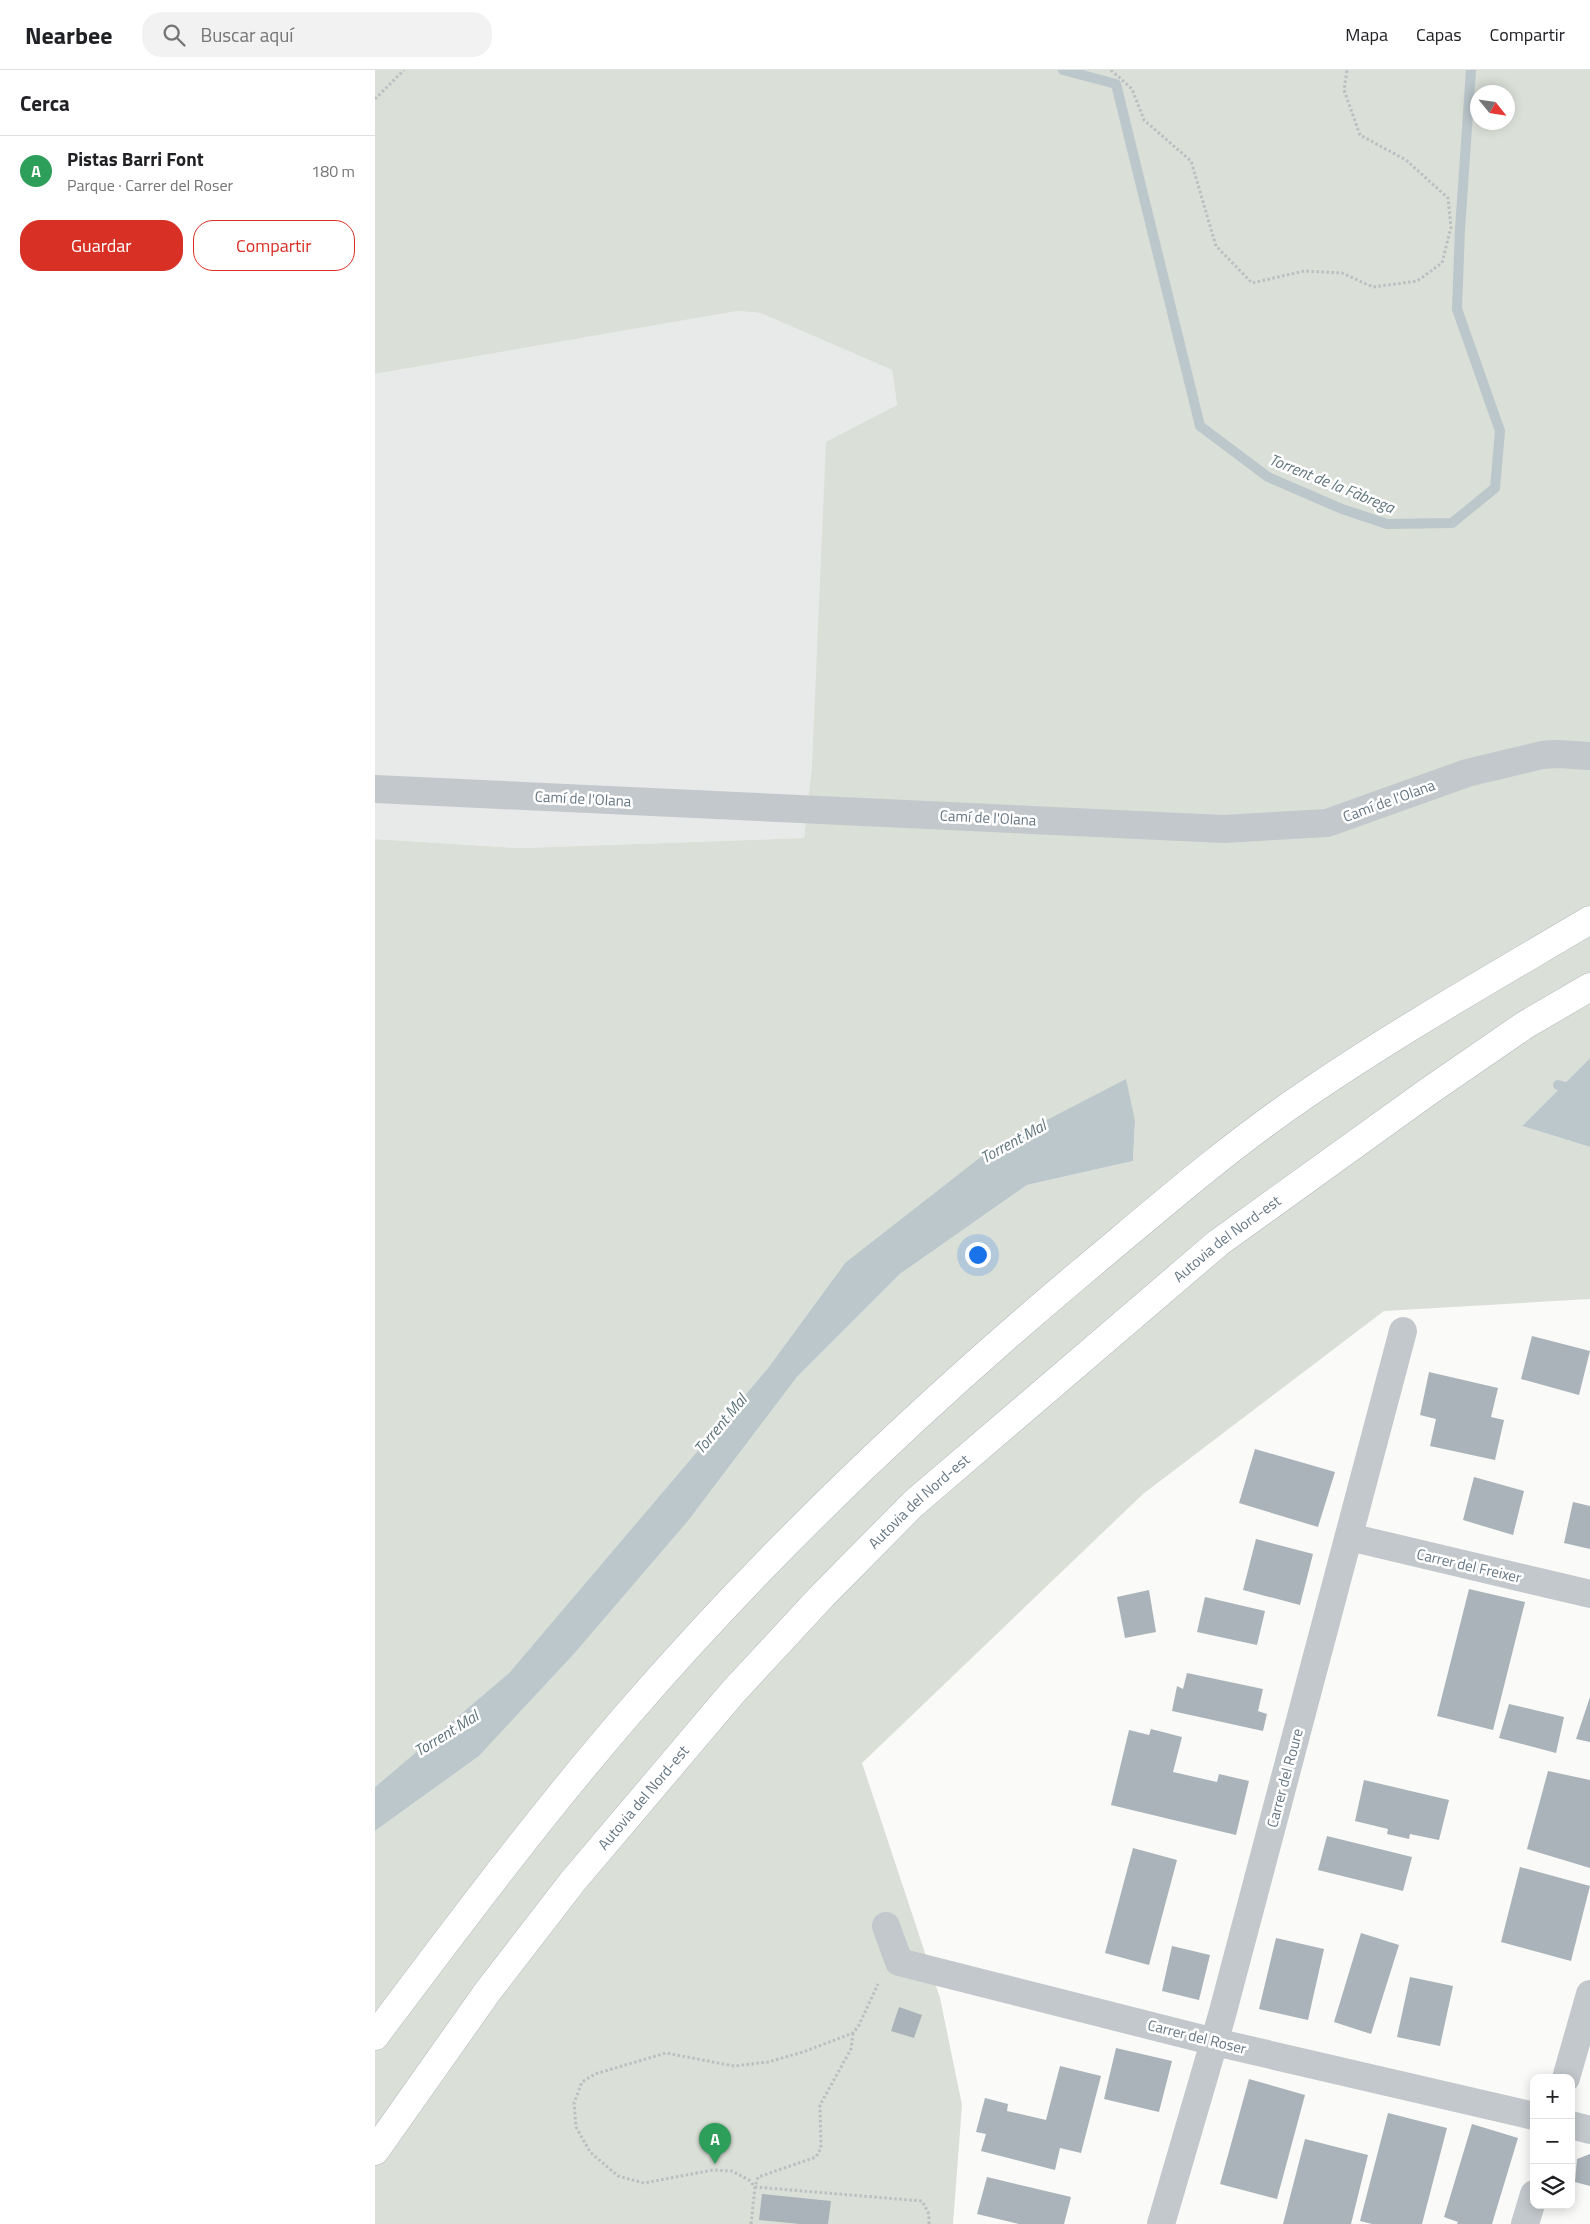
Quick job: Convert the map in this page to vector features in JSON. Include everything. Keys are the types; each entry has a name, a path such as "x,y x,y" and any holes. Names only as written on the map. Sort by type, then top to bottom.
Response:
{"highway":[{"path":"375,2036 487,1887 635,1706 778,1550 996,1344 1213,1164 1303,1097 1395,1036 1590,920"},
{"name":"Autovia del Nord-est","path":"375,2151 488,1991 573,1881 733,1692 822,1596 913,1504 1218,1243 1445,1080 1525,1026 1590,987"}],"street":[{"name":"Camí de l'Olana","path":"375,789 1223,829 1327,823 1467,773 1541,756 1565,754 1590,756"},
{"name":"Carrer del Roure","path":"1161,2224 1215,2042 1403,1331"},
{"name":"Carrer del Freixer","path":"1349,1537 1590,1594"},
{"path":"887,1926 899,1962"},
{"name":"Carrer del Roser","path":"899,1962 1215,2042 1530,2115"},
{"path":"1567,2074 1590,1994"},
{"path":"1575,2126 1590,2130"},
{"path":"1525,2224 1530,2207"}],"path":[{"path":"375,99 404,70"},
{"path":"1111,70 1132,89 1144,120 1191,161 1216,246 1251,283 1304,271 1343,273 1373,287 1417,281 1443,263 1451,227 1448,198 1406,160 1359,135 1345,90 1347,70"},
{"path":"751,2224 758,2176 816,2157 821,2148 820,2105 851,2049 853,2033 859,2025 876,1986 899,1962"},
{"path":"853,2033 768,2062 734,2066 666,2053 595,2074 582,2082 574,2103 576,2127 590,2152 618,2176 644,2183 713,2170 732,2171 749,2180 755,2187 921,2201 929,2214 929,2224"}],"shaded area":[{"path":"375,70 1590,70 1590,1058 1522,1126 1590,1147 1590,1299 1384,1311 1143,1494 862,1763 940,1998 962,2105 953,2224 375,2224 375,1831 479,1756 574,1654 688,1521 797,1377 900,1274 1027,1185 1133,1161 1135,1121 845,1263 768,1368 509,1673 375,1787 375,839 519,848 804,838 812,766 826,442 897,405 892,370 760,313 737,311 375,374"},
{"path":"736,311 760,313 892,370 897,405 812,766 804,838 519,848 375,839 375,374"}],"water":[{"path":"1590,1058 1590,1147 1522,1126"},
{"path":"1126,1079 1135,1121 1133,1161 1027,1185 900,1274 797,1377 688,1521 574,1654 479,1756 375,1831 375,1787 509,1673 768,1368 845,1263 991,1149"}],"building":[{"path":"1532,1336 1590,1351 1579,1395 1521,1379"},
{"path":"1429,1372 1498,1388 1491,1417 1504,1420 1495,1460 1430,1446 1436,1419 1420,1415"},
{"path":"1255,1449 1335,1472 1318,1527 1239,1503"},
{"path":"1474,1477 1524,1491 1513,1535 1463,1520"},
{"path":"1573,1502 1590,1506 1590,1549 1564,1543"},
{"path":"1256,1539 1313,1554 1300,1605 1243,1590"},
{"path":"1469,1589 1525,1602 1493,1730 1437,1716"},
{"path":"1149,1590 1156,1632 1125,1638 1117,1597"},
{"path":"1205,1597 1265,1611 1257,1645 1197,1632"},
{"path":"1187,1673 1263,1689 1258,1711 1267,1714 1263,1731 1172,1711 1177,1686 1183,1689"},
{"path":"1590,1697 1590,1742 1576,1739"},
{"path":"1509,1704 1564,1717 1556,1753 1499,1738"},
{"path":"1151,1729 1182,1737 1173,1772 1217,1782 1219,1774 1249,1781 1236,1835 1111,1805 1129,1730 1149,1735"},
{"path":"1548,1771 1590,1780 1590,1868 1527,1849"},
{"path":"1364,1780 1449,1800 1439,1840 1410,1834 1409,1839 1387,1834 1388,1829 1355,1821"},
{"path":"1327,1836 1412,1857 1403,1891 1318,1870"},
{"path":"1133,1848 1177,1860 1149,1965 1105,1953"},
{"path":"1520,1867 1590,1886 1571,1961 1501,1942"},
{"path":"1361,1933 1399,1945 1371,2034 1334,2022"},
{"path":"1276,1938 1324,1949 1308,2020 1259,2009"},
{"path":"1172,1946 1210,1955 1199,2000 1162,1991"},
{"path":"1410,1977 1453,1986 1440,2046 1397,2037"},
{"path":"899,2007 922,2015 914,2038 891,2031"},
{"path":"1116,2048 1172,2061 1159,2112 1104,2099"},
{"path":"1060,2066 1101,2076 1081,2153 1060,2148 1055,2170 981,2151 986,2134 976,2132 985,2098 1008,2104 1007,2111 1046,2120"},
{"path":"1249,2079 1305,2095 1277,2199 1220,2184"},
{"path":"1388,2113 1447,2128 1422,2224 1372,2224 1360,2221"},
{"path":"1472,2124 1518,2138 1492,2224 1457,2224 1458,2222 1444,2217"},
{"path":"1305,2139 1368,2155 1351,2224 1283,2224"},
{"path":"1590,2154 1590,2186 1575,2182 1577,2159"},
{"path":"987,2177 1071,2197 1064,2224 1019,2224 977,2214"},
{"path":"762,2194 831,2201 828,2224 800,2224 759,2220"}],"waterway":[{"name":"Torrent de la Fàbrega","path":"1063,70 1116,84 1200,426 1268,477 1342,509 1387,524 1452,523 1495,488 1500,431 1457,309 1460,229 1471,70"},
{"name":"Torrent Mal","path":"1558,1085 1590,1095"}],"place":[{"name":"Pistas Barri Font","path":"715,2164"}]}
